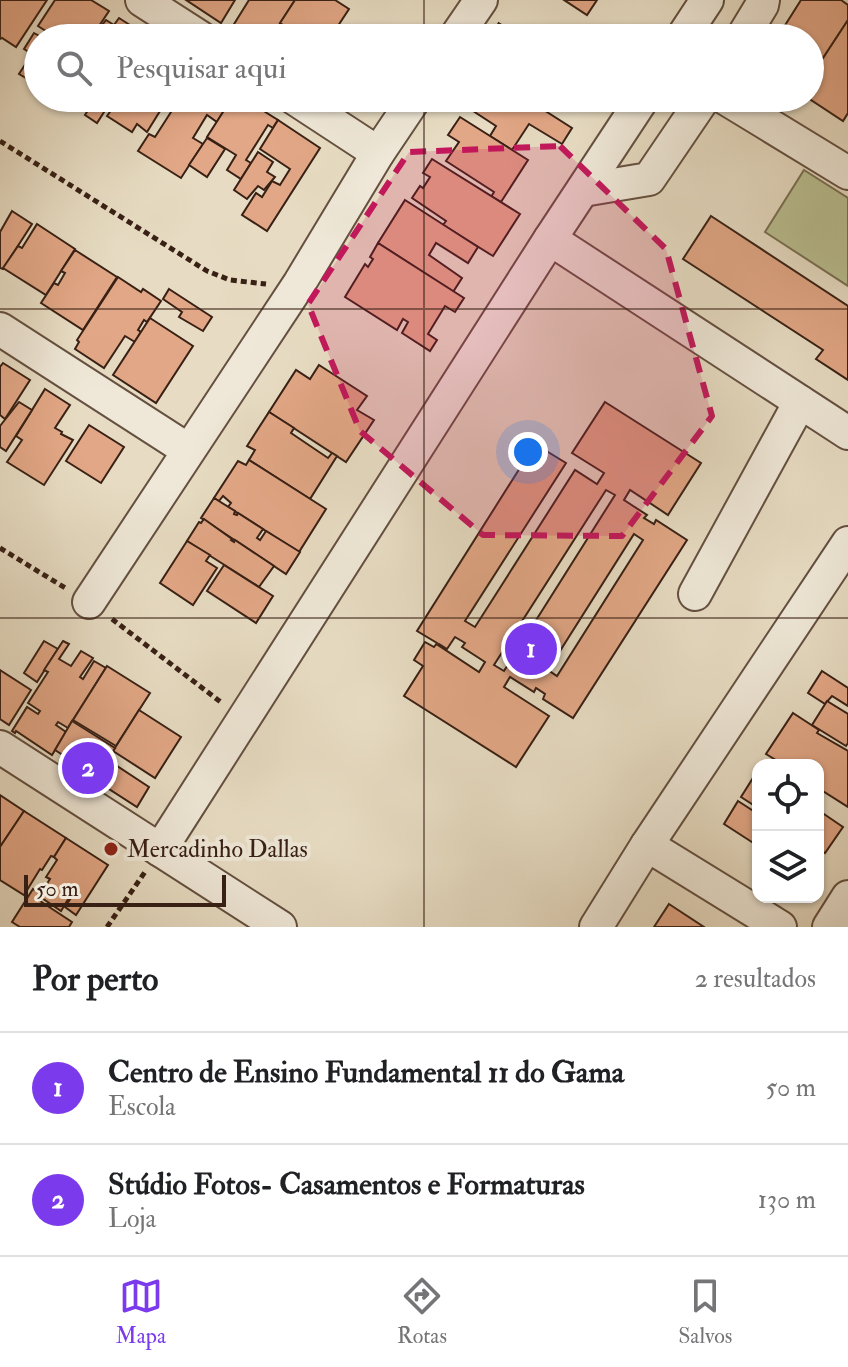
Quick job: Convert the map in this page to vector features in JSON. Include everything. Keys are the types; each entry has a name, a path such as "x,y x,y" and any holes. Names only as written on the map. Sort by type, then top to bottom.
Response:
{"street":[{"path":"142,0 179,24"},
{"path":"465,24 481,0"},
{"path":"691,24 707,0"},
{"path":"750,24 763,0"},
{"path":"315,112 378,153"},
{"path":"89,602 299,284 406,112"},
{"path":"160,850 634,112"},
{"path":"583,190 649,179 694,112"},
{"path":"748,112 848,173"},
{"path":"550,239 848,433"},
{"path":"0,329 188,450"},
{"path":"695,594 800,402"},
{"path":"596,927 848,543"},
{"path":"0,747 280,927"},
{"path":"647,845 780,927"},
{"path":"829,927 848,897"}],"path":[{"path":"0,141 207,271 230,280 254,284 299,284"},
{"path":"0,548 89,602 243,719"},
{"path":"107,927 160,850"}],"highlighted area":[{"path":"560,146 666,249 712,416 622,536 483,535 360,431 308,304 409,152"}],"green space":[{"path":"804,170 848,198 848,286 765,232"}],"building":[{"path":"0,0 47,0 31,24 24,24 24,35 16,47 0,39"},
{"path":"55,0 91,0 109,11 100,24 39,24"},
{"path":"186,0 235,0 221,23"},
{"path":"249,0 295,0 280,24 234,24"},
{"path":"295,0 335,0 349,9 339,24 280,23"},
{"path":"564,0 597,0 587,15"},
{"path":"801,0 841,0 848,5 848,20 824,57 824,24 786,24"},
{"path":"119,18 128,24 115,24"},
{"path":"848,20 848,113 843,121 824,109 824,57"},
{"path":"87,112 104,112 97,123 85,115"},
{"path":"110,112 159,112 147,132 137,124 132,132 107,116"},
{"path":"171,112 223,112 217,122 207,115 193,138 203,144 181,178 138,151 149,134 155,137"},
{"path":"223,112 265,112 278,120 273,128 268,125 246,160 251,163 241,179 227,170 236,155 207,137"},
{"path":"475,112 547,112 572,128 562,144 529,124 512,150 490,136 496,126"},
{"path":"460,117 528,160 501,202 491,197 494,192 446,161 459,142 448,135"},
{"path":"278,120 320,148 267,231 242,215 256,193 262,197 272,181 280,185 290,169 260,149"},
{"path":"207,138 225,149 207,177 189,165"},
{"path":"258,152 273,162 267,172 275,177 264,190 258,186 247,199 234,190"},
{"path":"432,159 520,214 493,256 443,225 446,221 412,198 430,177 423,173"},
{"path":"405,200 478,247 468,263 436,243 429,255 462,278 453,292 378,243"},
{"path":"12,211 32,224 3,269 0,268 0,232"},
{"path":"711,216 848,306 848,380 816,359 823,350 683,259"},
{"path":"37,224 75,249 46,295 3,268 18,246 22,248"},
{"path":"378,243 464,298 455,312 445,306 428,334 437,340 430,351 402,333 408,322 403,319 397,330 345,297 365,264 368,267 373,259 370,257"},
{"path":"75,250 117,277 83,330 41,303 54,283 58,285 65,273 61,271"},
{"path":"118,277 161,301 147,322 144,320 135,342 125,336 104,368 75,349 77,340"},
{"path":"169,289 212,317 203,331 179,317 182,312 163,299"},
{"path":"150,318 193,346 156,403 113,375"},
{"path":"3,363 30,380 5,419 0,415 0,367"},
{"path":"319,365 367,396 357,410 374,420 346,462 269,412 296,370 310,379"},
{"path":"45,389 70,405 55,428 73,440 44,485 7,462 22,440 16,436"},
{"path":"19,402 32,410 6,451 0,447 0,426"},
{"path":"605,402 701,463 668,515 630,490 624,500 647,515 644,518 654,524 656,520 687,540 573,718 543,699 545,694 536,688 534,692 510,677 504,687 549,716 516,767 404,696 423,666 414,660 425,642 434,647 437,643 417,631 535,444 566,463 465,621 475,627 575,470 597,484 604,473 572,453","holes":["606,490 615,495 504,671 494,665","634,534 643,540 557,676 548,670","455,637 465,643 462,647 485,662 479,672 438,645 447,649"]},
{"path":"269,412 294,428 291,433 328,458 332,453 337,456 310,499 249,460 255,450 247,446"},
{"path":"89,425 124,447 101,483 66,461"},
{"path":"249,460 326,509 299,552 228,507 231,503 223,496 219,501 214,498 238,461 246,465"},
{"path":"214,498 235,511 234,514 238,513 263,529 257,538 260,540 266,531 300,552 286,574 201,518"},
{"path":"204,519 274,566 259,587 187,541"},
{"path":"187,541 210,555 206,561 217,568 193,605 160,583"},
{"path":"224,565 273,596 256,623 207,591"},
{"path":"44,641 58,649 37,682 24,673"},
{"path":"63,641 69,644 59,659 71,666 81,651 93,658 80,677 83,679 94,661 106,668 68,728 58,722 56,725 66,732 52,755 12,731 27,707 38,714 40,711 28,703"},
{"path":"107,666 150,693 116,746 73,720"},
{"path":"0,670 31,690 9,725 0,719"},
{"path":"822,671 848,688 848,706 832,696 825,704 808,693"},
{"path":"827,701 848,714 846,746 812,725"},
{"path":"139,710 181,737 155,778 113,751"},
{"path":"793,713 819,730 817,733 848,751 848,807 824,792 824,759 774,759 766,754"},
{"path":"72,721 115,748 97,777 55,750"},
{"path":"108,760 149,787 137,807 95,780"},
{"path":"752,780 752,804 741,797"},
{"path":"0,795 24,811 0,847"},
{"path":"738,801 752,810 752,842 724,824"},
{"path":"24,811 66,838 54,857 51,856 40,869 24,895 0,880 0,847"},
{"path":"824,814 843,827 824,852"},
{"path":"66,838 108,865 76,915 65,907 75,892 61,911 39,896 50,879 46,877 57,860 54,857"},
{"path":"33,889 40,894 37,899 72,922 69,927 20,927 12,922"},
{"path":"669,904 704,927 654,927"}],"place":[{"name":"Centro de Ensino Fundamental 11 do Gama","path":"531,649"},
{"name":"Stúdio Fotos- Casamentos e Formaturas","path":"88,768"},
{"name":"Mercadinho Dallas","path":"111,849"}]}
